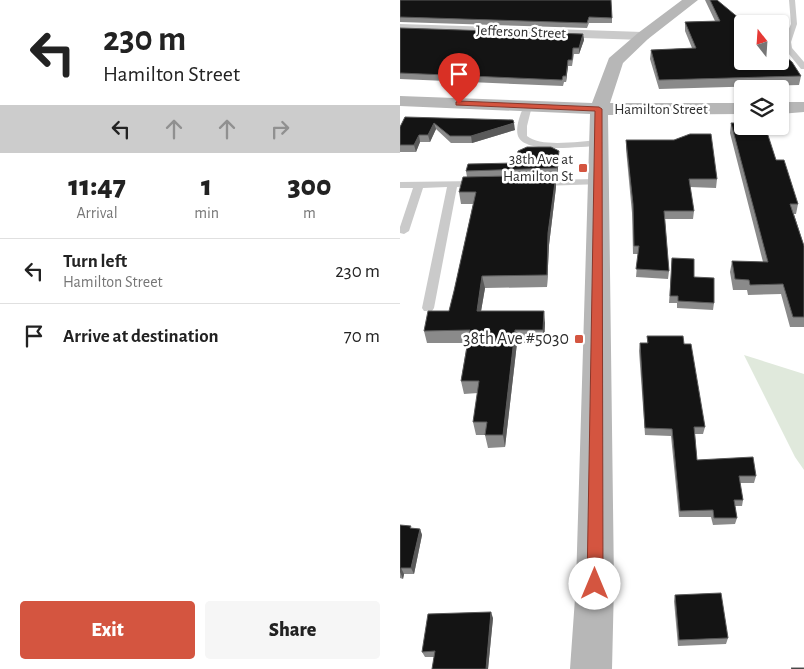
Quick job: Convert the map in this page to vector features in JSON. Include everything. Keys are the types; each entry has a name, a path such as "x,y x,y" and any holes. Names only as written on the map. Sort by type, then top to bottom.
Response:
{"main road":[{"path":"591,669 595,584 599,109 615,61 642,36 691,0"},
{"name":"Hamilton Street","path":"400,101 599,109 734,108"},
{"path":"789,108 804,107"}],"street":[{"name":"Jefferson Street","path":"400,28 642,36"}],"lane":[{"path":"792,0 794,24 787,42 788,48 804,66"},
{"path":"528,106 522,129 523,137 528,142 540,144 599,143"},
{"path":"530,183 599,182"},
{"path":"400,185 491,183"},
{"path":"428,308 452,184"},
{"path":"404,231 418,185"}],"shaded area":[{"path":"744,355 804,374 804,470 795,457"}],"building":[{"path":"400,0 611,0 612,18 589,17 587,23 400,17"},
{"path":"710,0 717,0 735,15 734,70 789,70 789,60 801,76 659,80 651,50 696,48 685,22 720,21"},
{"path":"400,28 583,34 579,48 573,48 572,60 568,60 566,76 563,76 562,80 400,73"},
{"path":"405,117 513,120 514,123 471,136 450,136 434,123 428,135 419,135 414,145 400,145 400,127"},
{"path":"731,123 734,123 734,134"},
{"path":"690,134 711,134 717,179 689,179 694,211 664,211 669,271 636,269 639,246 634,246 633,204 626,140 674,140"},
{"path":"734,135 768,135 776,160 784,160 798,204 790,204 804,246 804,317 793,317 783,284 750,285 749,280 735,279 732,261 768,262"},
{"path":"527,147 551,147 559,151 557,168 466,171 468,164 516,163 518,151"},
{"path":"556,175 548,233 547,275 482,276 477,311 544,311 543,330 515,330 503,435 485,435 487,422 473,422 479,381 461,381 470,330 424,331 428,311 449,311 476,192 459,192 463,177"},
{"path":"672,258 694,259 694,277 714,278 714,303 678,301 678,296 670,296"},
{"path":"647,336 683,336 684,344 691,344 705,427 694,427 697,460 753,457 756,476 739,476 743,500 734,500 737,518 714,518 713,510 680,511 672,429 645,428 640,343 648,343"},
{"path":"400,525 420,529 411,568 401,568 400,572"},
{"path":"721,593 728,638 679,640 675,595"},
{"path":"491,612 486,669 432,669 435,651 422,652 428,614"}],"place":[{"name":"38th Ave at Hamilton St","path":"583,168"},
{"name":"38th Ave #5030","path":"579,339"}],"route":[{"path":"459,104 599,109 595,584"}]}
